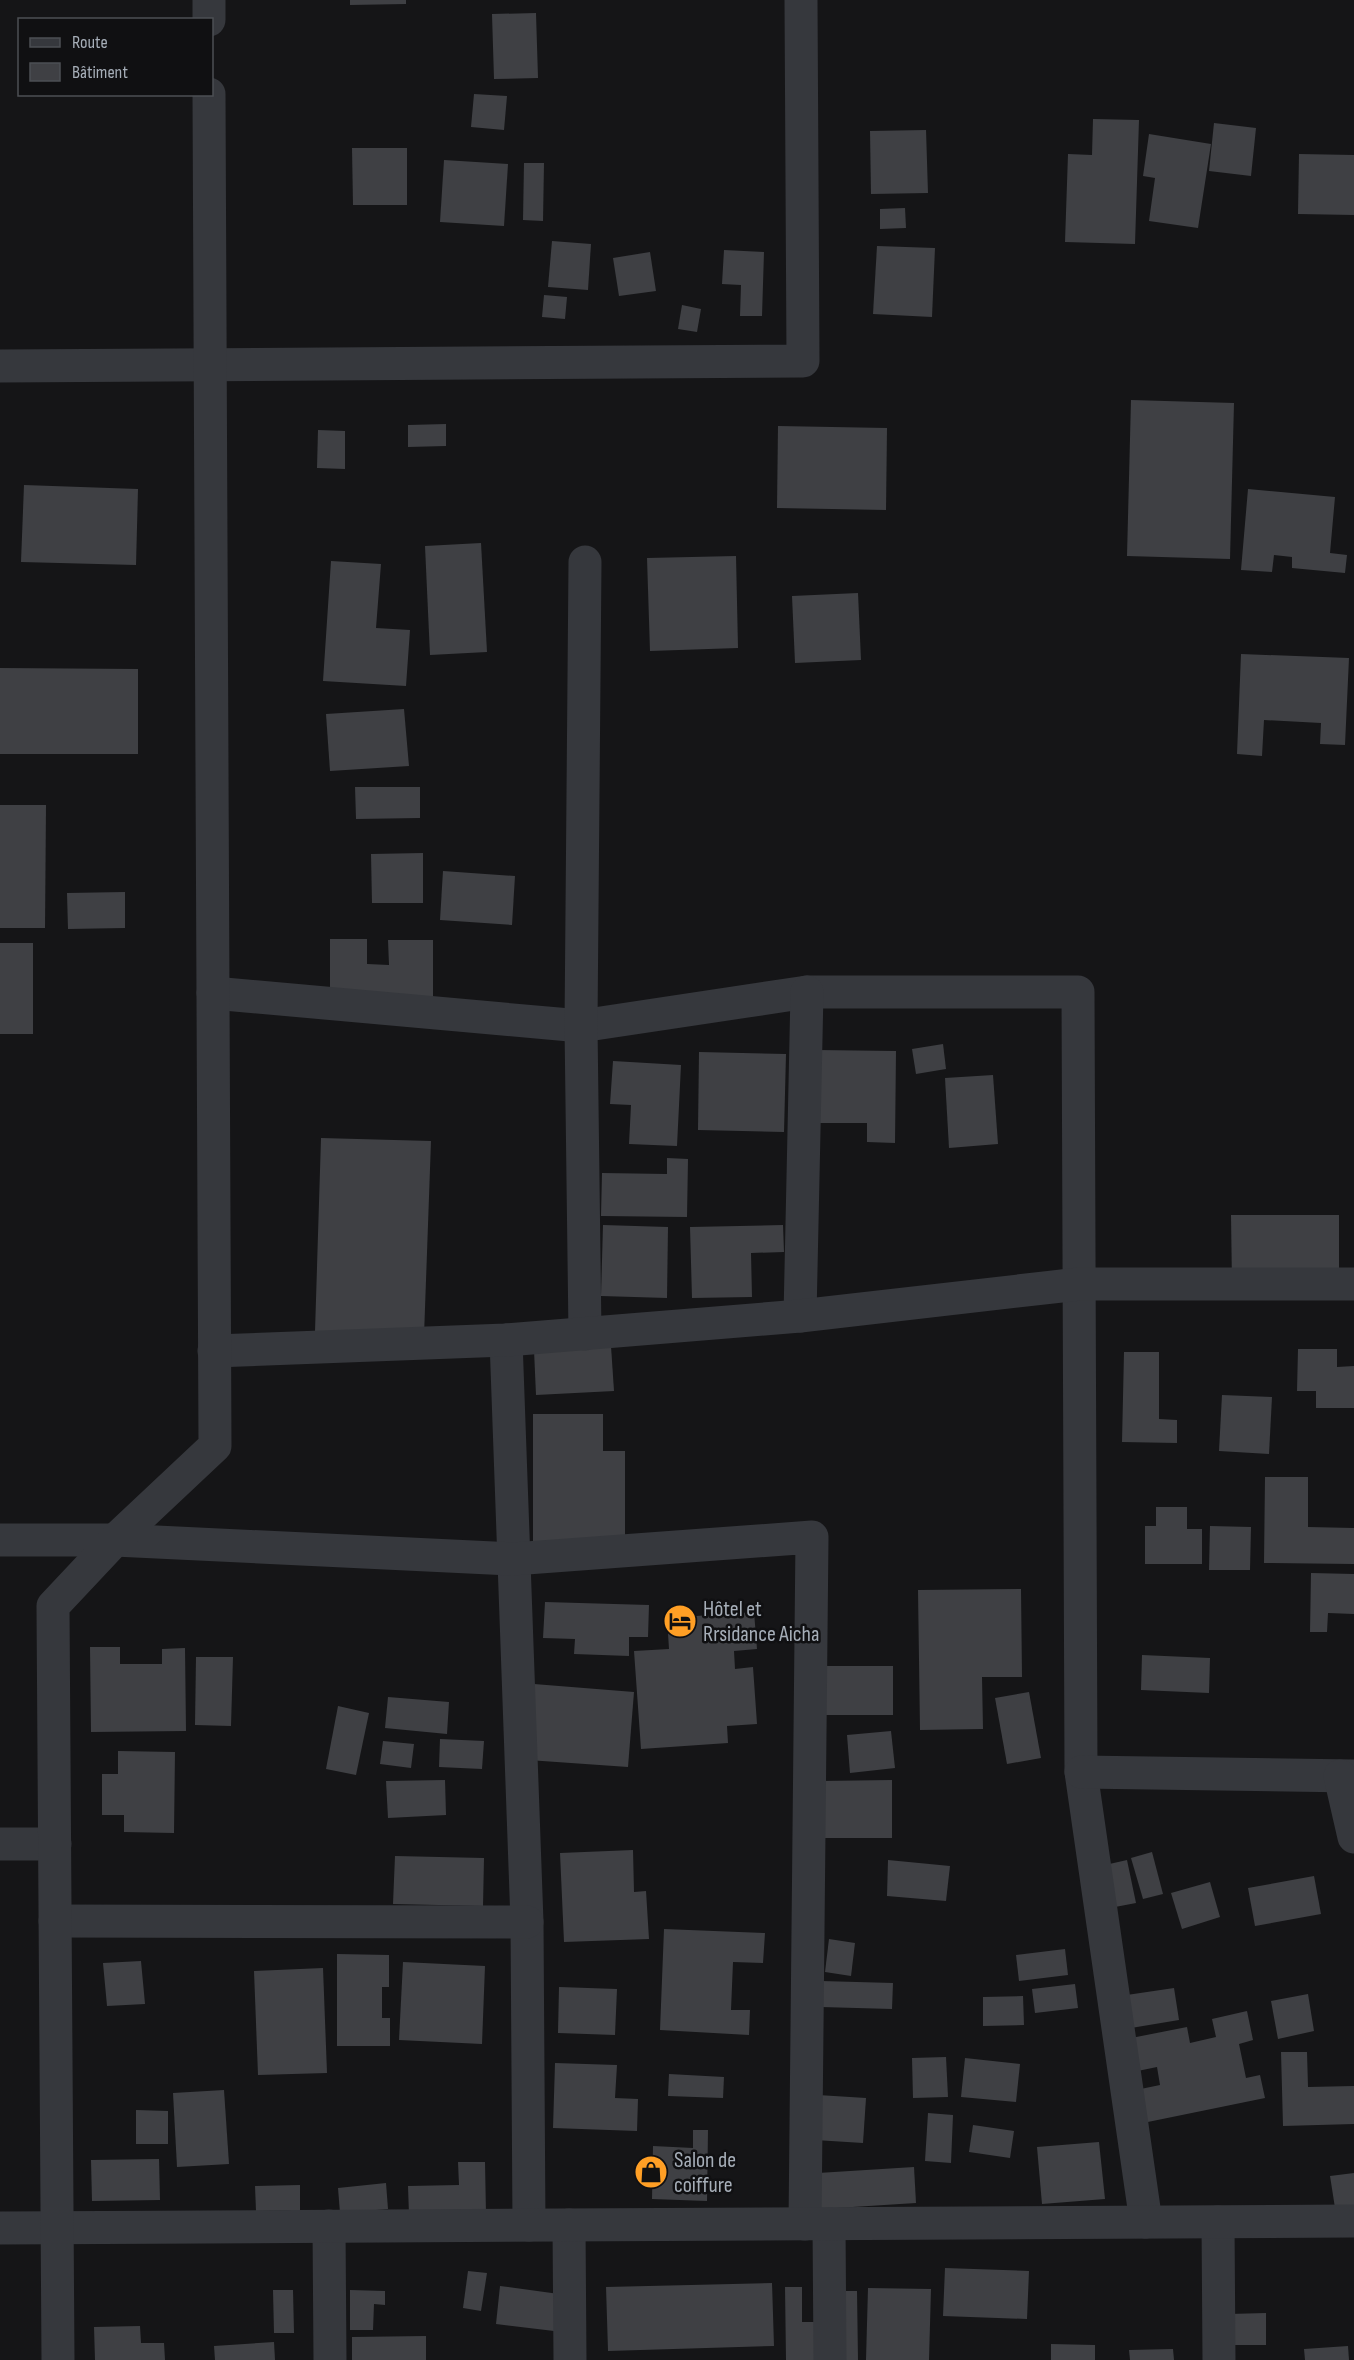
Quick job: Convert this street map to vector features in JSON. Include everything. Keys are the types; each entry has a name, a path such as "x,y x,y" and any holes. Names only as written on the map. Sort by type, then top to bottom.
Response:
{"street":[{"path":"209,0 209,18"},
{"path":"0,366 803,362 801,0"},
{"path":"58,2360 53,1606 115,1540 215,1446 209,96"},
{"path":"585,562 580,1026 585,1334"},
{"path":"213,993 580,1026 807,992 1078,992 1081,1772 1146,2222"},
{"path":"800,1317 807,992"},
{"path":"214,1352 506,1340 585,1334 800,1317 1079,1284 1354,1284"},
{"path":"506,1340 527,1922 529,2225"},
{"path":"0,1540 115,1540 513,1559 812,1537 817,2224 830,2360"},
{"path":"1081,1772 1347,1776 1354,1838"},
{"path":"0,1844 55,1844"},
{"path":"55,1921 527,1922"},
{"path":"1218,2222 1219,2360"},
{"path":"0,2228 1354,2222"},
{"path":"569,2225 570,2360"},
{"path":"329,2226 330,2360"}],"building":[{"path":"350,0 406,0 406,4 350,5"},
{"path":"536,13 538,78 494,79 492,14"},
{"path":"474,94 507,96 504,130 471,127"},
{"path":"1093,119 1139,120 1135,244 1065,242 1068,154 1092,155"},
{"path":"1214,123 1256,128 1251,176 1209,171"},
{"path":"926,130 928,193 871,194 870,131"},
{"path":"1149,134 1211,144 1198,228 1149,221 1155,178 1143,176"},
{"path":"352,148 407,148 407,205 353,205"},
{"path":"1299,154 1354,155 1354,215 1298,214"},
{"path":"444,160 508,164 504,226 440,222"},
{"path":"524,163 544,163 543,221 523,220"},
{"path":"905,208 906,228 880,229 880,209"},
{"path":"552,241 591,244 588,290 548,287"},
{"path":"877,246 935,248 932,317 873,314"},
{"path":"724,250 764,252 762,316 740,316 741,285 722,284"},
{"path":"650,252 656,291 619,296 613,258"},
{"path":"544,295 567,297 565,319 542,317"},
{"path":"682,305 701,309 697,332 678,329"},
{"path":"1131,400 1234,403 1230,559 1127,556"},
{"path":"446,424 446,446 408,447 408,425"},
{"path":"778,426 887,428 886,510 777,508"},
{"path":"318,430 345,431 345,469 317,468"},
{"path":"24,485 138,489 136,565 21,562"},
{"path":"1248,489 1335,497 1330,553 1347,555 1345,573 1292,568 1292,557 1274,555 1272,572 1241,570"},
{"path":"481,543 487,652 430,655 425,546"},
{"path":"736,556 738,648 650,651 647,558"},
{"path":"331,561 381,564 376,628 410,630 406,686 323,681"},
{"path":"858,593 861,660 795,663 792,596"},
{"path":"1241,654 1349,658 1345,745 1320,744 1321,723 1264,720 1262,756 1237,754"},
{"path":"0,668 138,669 138,754 0,754"},
{"path":"404,709 409,766 330,771 326,714"},
{"path":"355,787 420,787 420,818 356,819"},
{"path":"0,805 46,805 45,928 0,928"},
{"path":"423,853 423,903 372,903 371,854"},
{"path":"443,871 515,876 512,925 440,920"},
{"path":"125,892 125,928 68,929 67,893"},
{"path":"330,939 367,939 367,964 389,965 388,940 433,940 433,998 330,998"},
{"path":"0,943 33,943 33,1034 0,1034"},
{"path":"943,1044 946,1069 916,1074 912,1049"},
{"path":"817,1050 896,1051 895,1143 867,1142 867,1123 817,1123"},
{"path":"699,1052 786,1054 784,1132 698,1130"},
{"path":"613,1061 681,1065 677,1146 629,1144 631,1105 610,1104"},
{"path":"993,1075 998,1144 949,1148 945,1078"},
{"path":"321,1138 431,1141 424,1336 315,1332"},
{"path":"667,1158 688,1159 687,1217 601,1216 602,1173 667,1174"},
{"path":"1231,1215 1339,1215 1339,1285 1232,1285"},
{"path":"603,1225 668,1227 667,1298 601,1296"},
{"path":"783,1225 784,1252 751,1253 752,1297 692,1298 690,1227"},
{"path":"611,1346 614,1391 536,1395 534,1350"},
{"path":"1298,1349 1337,1349 1337,1367 1354,1366 1354,1408 1316,1408 1316,1391 1297,1391"},
{"path":"1124,1352 1159,1352 1159,1419 1177,1420 1177,1443 1122,1442"},
{"path":"1222,1395 1272,1397 1269,1454 1219,1451"},
{"path":"533,1414 603,1414 603,1451 625,1451 625,1543 533,1543"},
{"path":"1265,1477 1308,1477 1308,1527 1354,1528 1354,1564 1264,1563"},
{"path":"1156,1507 1187,1507 1187,1529 1202,1529 1202,1564 1145,1564 1145,1526 1156,1526"},
{"path":"1210,1526 1251,1527 1250,1570 1209,1570"},
{"path":"1311,1573 1354,1574 1354,1614 1328,1613 1327,1632 1310,1632"},
{"path":"1021,1589 1022,1677 982,1677 983,1729 920,1730 918,1590"},
{"path":"545,1602 649,1605 648,1637 629,1637 629,1656 574,1654 575,1639 543,1638"},
{"path":"754,1612 757,1649 734,1651 735,1669 753,1667 757,1724 727,1726 728,1743 641,1749 634,1651 669,1649 667,1618"},
{"path":"90,1647 120,1647 120,1664 162,1664 162,1649 185,1648 186,1731 91,1732"},
{"path":"1142,1655 1210,1658 1209,1693 1141,1690"},
{"path":"196,1657 233,1657 231,1726 195,1725"},
{"path":"815,1666 893,1666 893,1715 815,1715"},
{"path":"534,1684 634,1692 628,1767 528,1760"},
{"path":"1029,1692 1041,1758 1007,1764 995,1698"},
{"path":"388,1697 449,1702 447,1734 385,1728"},
{"path":"338,1706 369,1713 356,1775 326,1769"},
{"path":"891,1731 895,1768 850,1773 847,1735"},
{"path":"440,1739 484,1741 482,1769 439,1767"},
{"path":"383,1741 414,1744 411,1768 380,1764"},
{"path":"118,1751 175,1752 174,1833 124,1832 124,1815 102,1815 102,1774 118,1774"},
{"path":"445,1780 446,1815 388,1818 386,1781"},
{"path":"892,1780 892,1838 821,1838 820,1781"},
{"path":"633,1850 634,1892 646,1891 649,1939 564,1942 560,1853"},
{"path":"1152,1852 1163,1894 1143,1899 1131,1858"},
{"path":"395,1856 484,1858 483,1906 393,1904"},
{"path":"888,1860 950,1866 946,1901 887,1896"},
{"path":"1127,1860 1136,1903 1115,1907 1105,1865"},
{"path":"1314,1876 1321,1914 1255,1926 1248,1888"},
{"path":"1210,1882 1220,1917 1182,1929 1171,1893"},
{"path":"664,1929 765,1933 763,1963 733,1962 731,2010 750,2010 749,2035 660,2030"},
{"path":"829,1939 855,1943 851,1976 825,1972"},
{"path":"1065,1949 1068,1975 1019,1981 1016,1955"},
{"path":"337,1954 389,1955 389,1987 382,1987 382,2018 390,2018 390,2046 337,2046"},
{"path":"141,1961 145,2004 107,2006 103,1963"},
{"path":"403,1962 485,1966 482,2044 399,2040"},
{"path":"323,1968 327,2073 258,2075 254,1971"},
{"path":"821,1981 893,1983 892,2009 821,2007"},
{"path":"1075,1984 1078,2008 1035,2013 1032,1989"},
{"path":"559,1987 617,1989 615,2035 558,2033"},
{"path":"1174,1988 1179,2020 1125,2029 1120,1996"},
{"path":"1308,1994 1314,2031 1278,2039 1271,2001"},
{"path":"1023,1996 1024,2025 983,2026 983,1997"},
{"path":"1247,2011 1253,2040 1239,2044 1246,2078 1260,2075 1265,2098 1138,2124 1131,2091 1160,2085 1157,2067 1123,2074 1116,2041 1187,2027 1190,2043 1216,2037 1212,2019"},
{"path":"1281,2052 1307,2052 1308,2087 1354,2086 1354,2124 1283,2126"},
{"path":"946,2057 948,2097 913,2098 912,2058"},
{"path":"965,2058 1020,2064 1016,2102 961,2097"},
{"path":"555,2063 617,2065 615,2098 638,2099 637,2131 553,2128"},
{"path":"669,2074 724,2077 723,2098 668,2096"},
{"path":"224,2090 229,2164 177,2167 173,2093"},
{"path":"818,2095 866,2098 863,2143 815,2140"},
{"path":"136,2110 168,2111 168,2144 136,2144"},
{"path":"928,2113 953,2115 951,2163 925,2161"},
{"path":"973,2125 1014,2131 1010,2158 969,2152"},
{"path":"693,2130 708,2130 707,2201 652,2199 653,2146 693,2148"},
{"path":"1099,2142 1105,2199 1042,2204 1037,2147"},
{"path":"159,2159 160,2200 92,2201 91,2160"},
{"path":"458,2162 485,2162 486,2214 409,2215 408,2186 459,2185"},
{"path":"914,2167 916,2203 821,2209 818,2173"},
{"path":"1354,2173 1354,2206 1335,2208 1330,2176"},
{"path":"386,2183 388,2209 340,2213 338,2188"},
{"path":"300,2185 300,2210 256,2211 255,2186"},
{"path":"945,2268 1029,2271 1027,2319 943,2316"},
{"path":"468,2271 487,2273 481,2311 463,2308"},
{"path":"772,2283 774,2346 608,2351 606,2287"},
{"path":"500,2286 559,2294 554,2331 496,2324"},
{"path":"785,2287 802,2287 802,2322 832,2322 832,2291 857,2291 858,2360 786,2360"},
{"path":"868,2288 931,2289 929,2360 866,2360"},
{"path":"273,2290 293,2290 294,2333 274,2333"},
{"path":"350,2290 385,2291 385,2305 374,2304 373,2330 350,2330"},
{"path":"1266,2313 1266,2345 1229,2345 1229,2314"},
{"path":"140,2326 141,2343 164,2343 165,2360 95,2360 94,2327"},
{"path":"426,2336 426,2360 352,2360 352,2337"},
{"path":"274,2342 275,2360 215,2360 214,2346"},
{"path":"1051,2344 1095,2345 1095,2360 1051,2360"},
{"path":"1348,2346 1349,2360 1305,2360 1304,2349"},
{"path":"1173,2349 1174,2360 1130,2360 1129,2350"}],"place":[{"name":"Hôtel et Rrsidance Aicha","path":"680,1621"},
{"name":"Salon de coiffure","path":"651,2172"}]}
